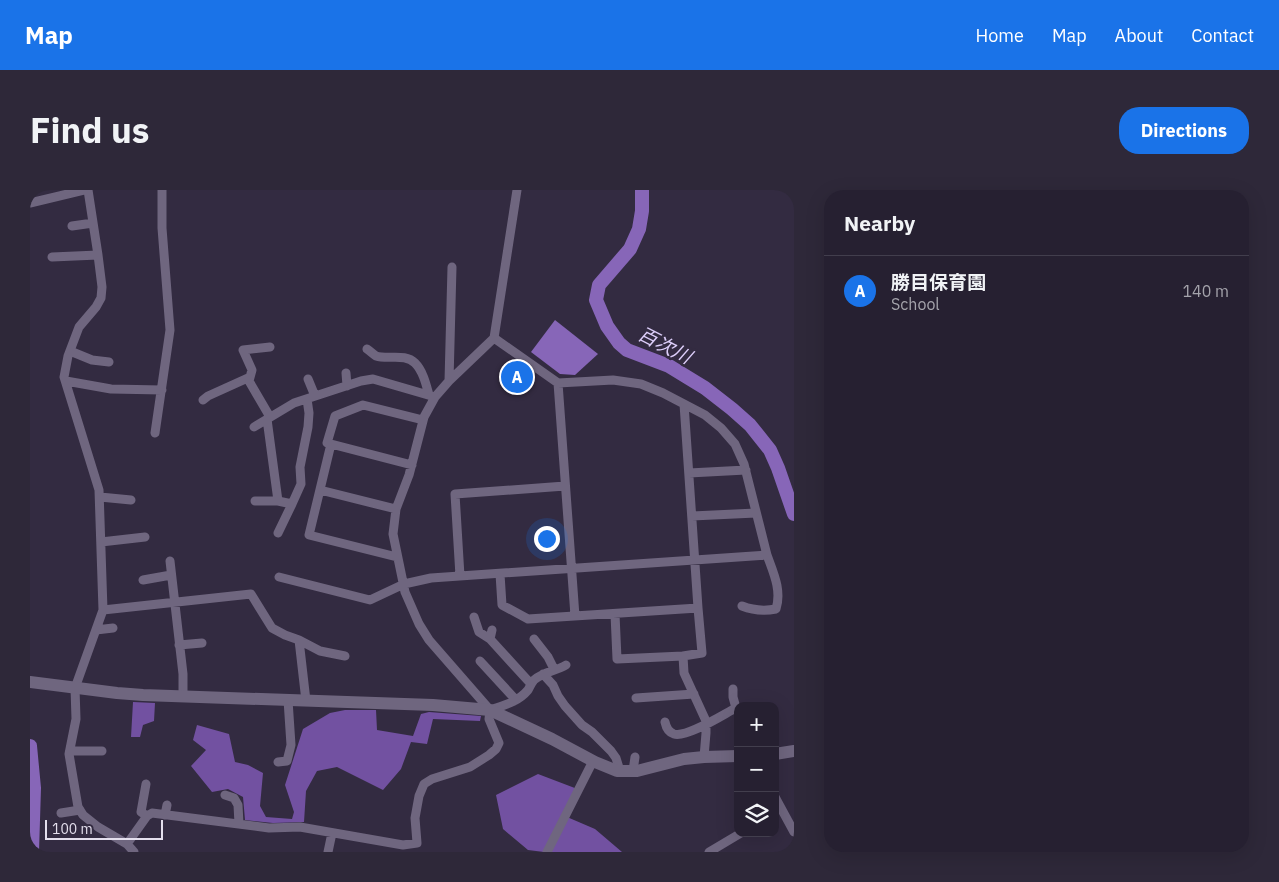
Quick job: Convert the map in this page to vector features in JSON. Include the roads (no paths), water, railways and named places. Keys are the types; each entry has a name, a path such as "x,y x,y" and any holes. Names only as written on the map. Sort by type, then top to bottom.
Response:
{"street":[{"path":"30,203 84,190"},
{"path":"88,190 102,287 101,298 79,327 70,351 64,377 99,490 103,610 75,688 76,719 69,754 78,807 83,815 98,827 127,844 134,852"},
{"path":"155,433 170,330 162,228 162,190"},
{"path":"127,844 147,816 152,813 269,828 300,827 403,845 417,843 415,818 419,796 424,784 432,779 470,767 496,749 499,743 489,719 490,710 430,640 419,624 405,592 393,534 396,509 412,465 423,420 432,396 494,338 517,190"},
{"path":"72,226 93,223"},
{"path":"52,257 98,255"},
{"path":"449,381 452,267"},
{"path":"494,338 558,383 613,380 642,384 705,415 721,428 735,444 744,464 767,555 778,586 776,608 772,610 750,609 742,606"},
{"path":"270,347 243,350 252,370 249,381 268,418 278,501"},
{"path":"367,349 374,355 401,357 414,362 423,375 432,396"},
{"path":"70,351 92,360 109,362"},
{"path":"346,373 346,386"},
{"path":"203,400 232,380 250,377"},
{"path":"278,533 301,484 300,468 308,427 311,397 308,379"},
{"path":"254,427 294,403 361,381 373,379 432,396"},
{"path":"66,381 111,389 162,390"},
{"path":"558,383 575,616"},
{"path":"412,465 327,443 335,416 363,404 423,420"},
{"path":"615,614 617,659 683,656 702,653 684,404"},
{"path":"331,444 309,535 398,557"},
{"path":"689,473 746,470"},
{"path":"460,576 455,494 565,486"},
{"path":"320,490 396,509"},
{"path":"100,498 131,500"},
{"path":"255,501 278,501 292,504"},
{"path":"692,516 756,513"},
{"path":"101,542 145,536"},
{"path":"279,577 370,600 404,584 431,578 767,555"},
{"path":"170,561 184,697"},
{"path":"500,574 502,604 528,619 698,608"},
{"path":"143,580 171,575"},
{"path":"103,610 251,594 272,628 320,651 344,656"},
{"path":"474,617 479,632 496,644 501,652 531,684"},
{"path":"96,630 113,628"},
{"path":"490,639 492,630"},
{"path":"534,639 548,657 554,669"},
{"path":"300,640 306,701"},
{"path":"179,645 202,643"},
{"path":"683,656 684,673 706,721 704,756"},
{"path":"480,661 516,700"},
{"path":"490,710 516,700 528,689 533,681 543,674 566,665"},
{"path":"543,674 553,685 565,706 582,725 611,751 626,771"},
{"path":"30,682 117,693 433,705 490,710 552,739 593,761 626,771 637,771 704,756 734,756"},
{"path":"733,689 735,702"},
{"path":"636,698 694,694"},
{"path":"278,762 287,761 291,745 287,735 288,700"},
{"path":"665,722 669,731 674,734 680,734 706,725 734,710"},
{"path":"70,751 102,751"},
{"path":"779,753 794,751"},
{"path":"626,771 635,757"},
{"path":"547,852 593,761"},
{"path":"146,784 141,812 147,816"},
{"path":"225,795 234,798 238,805 239,824"},
{"path":"165,815 167,805"},
{"path":"60,813 80,810"},
{"path":"779,811 794,832"},
{"path":"328,852 332,833"},
{"path":"709,852 734,837"}],"waterway":[{"name":"百次川","path":"642,190 642,211 639,229 630,249 599,285 596,300 607,326 619,343 627,350 669,366 705,388 750,425 770,450 794,514"},
{"path":"30,746 34,788 32,852"}],"place":[{"name":"勝目保育園","path":"517,377"}]}
